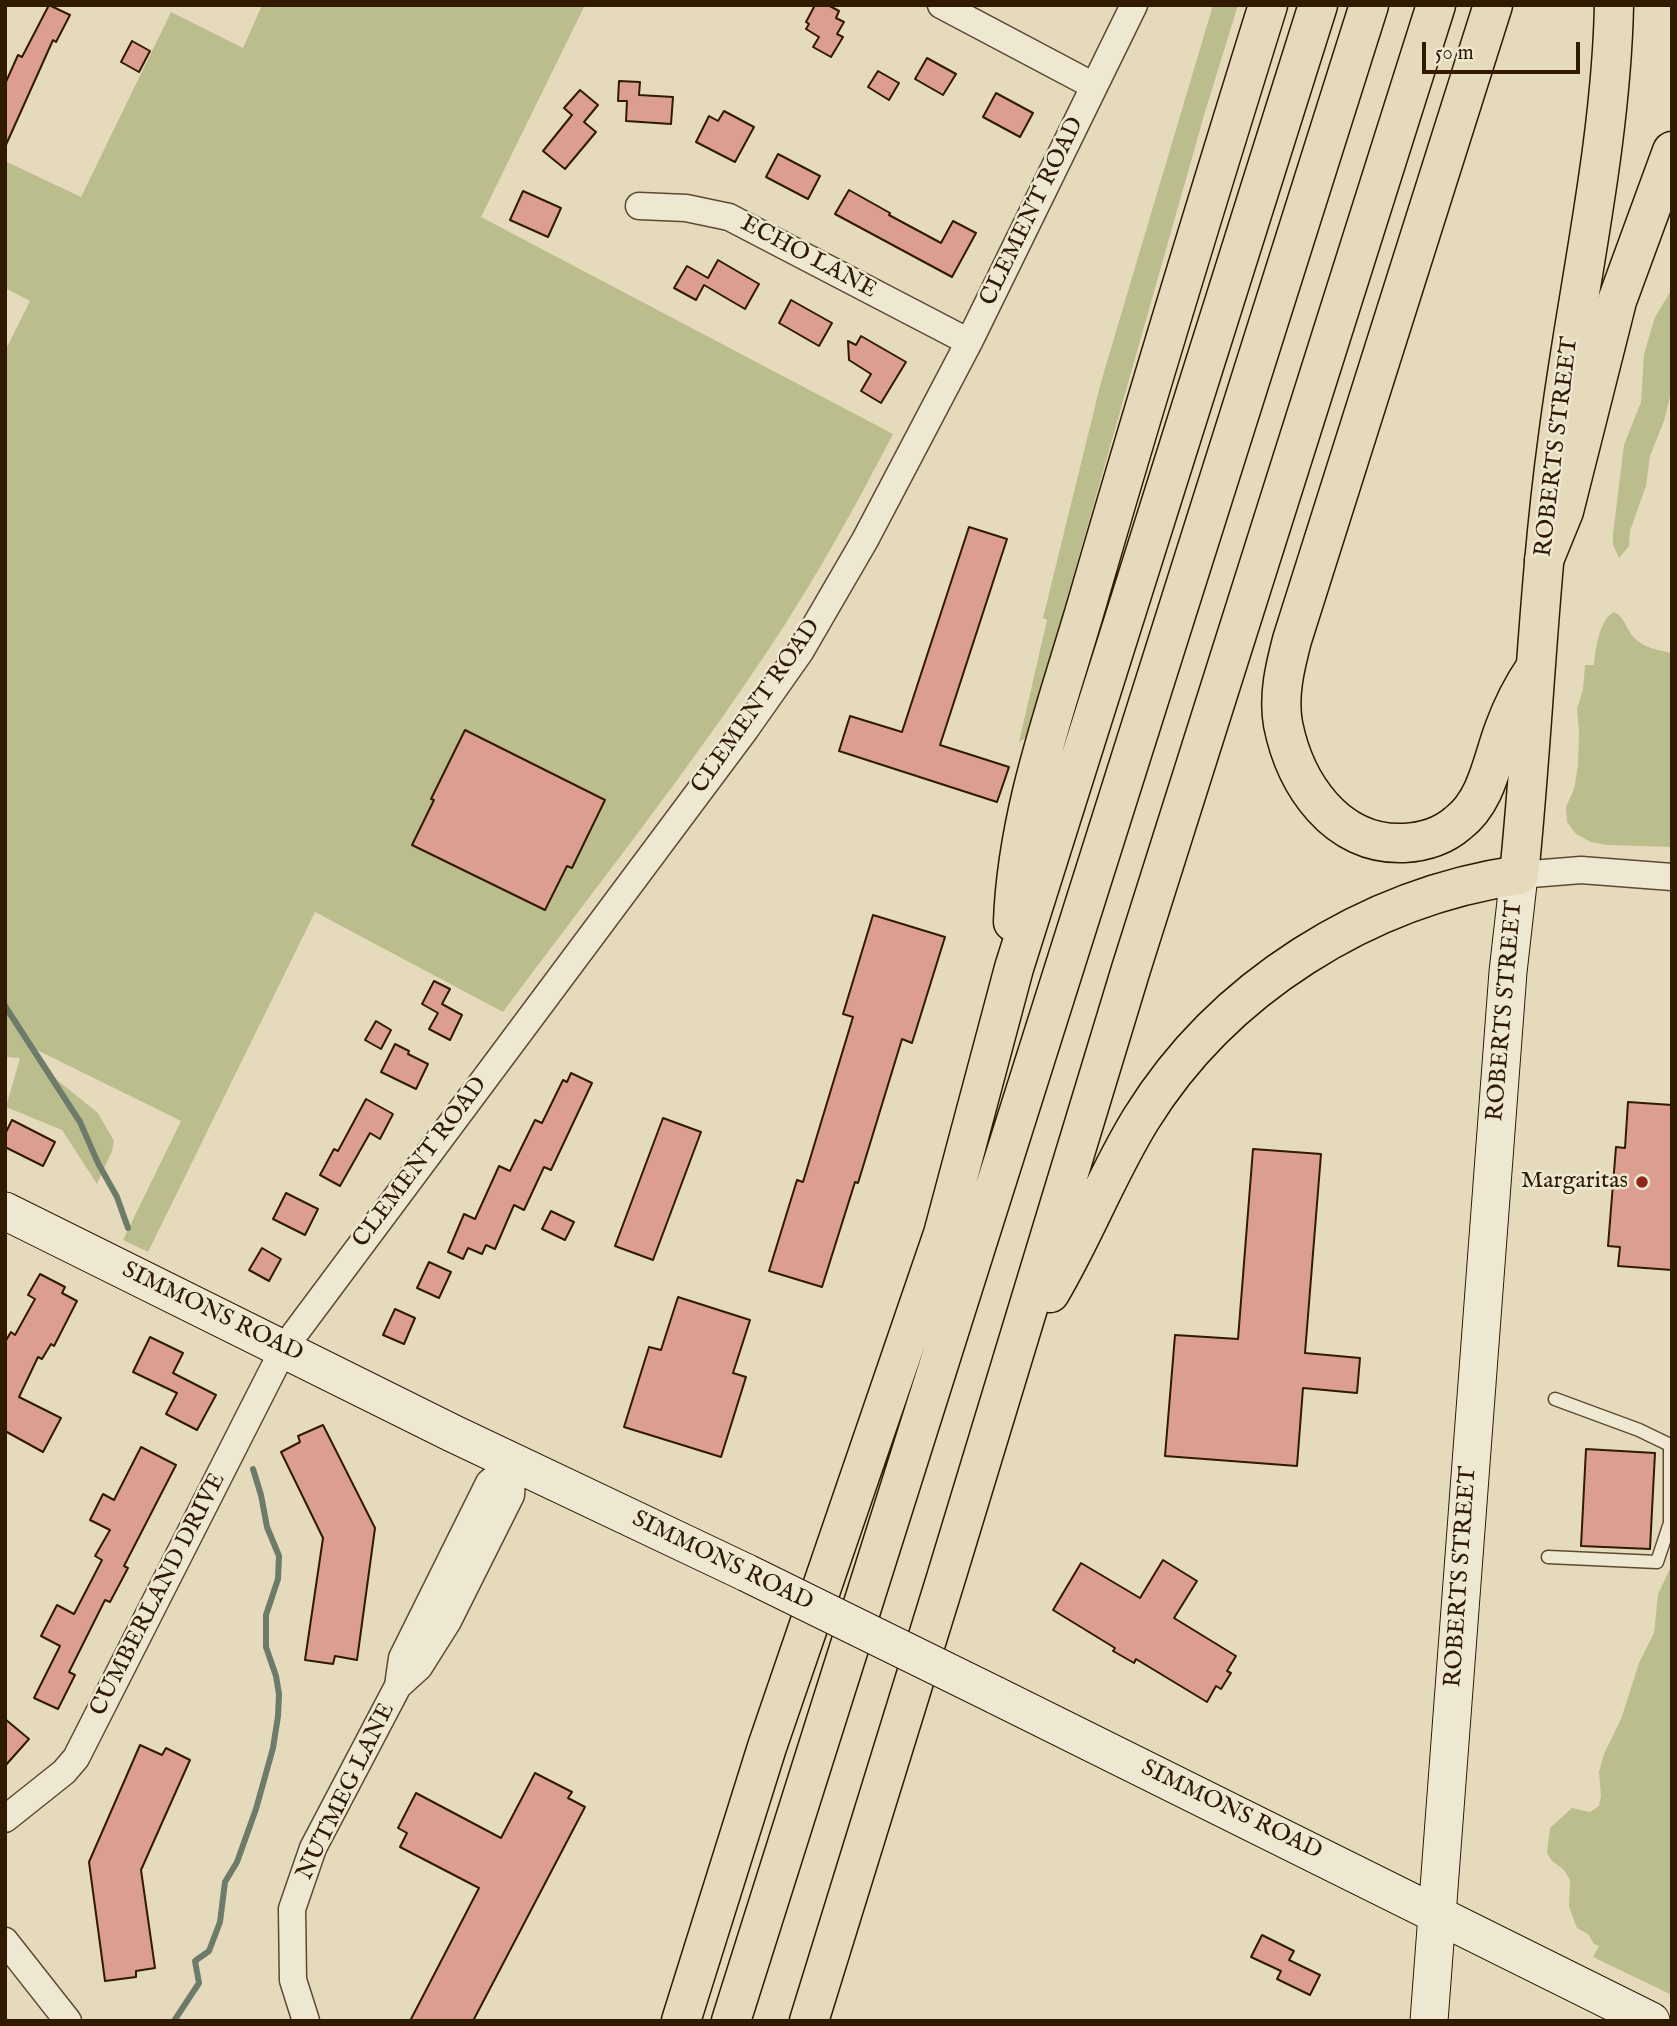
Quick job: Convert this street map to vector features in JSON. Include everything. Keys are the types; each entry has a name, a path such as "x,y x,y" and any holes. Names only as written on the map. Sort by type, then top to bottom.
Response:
{"main road":[{"path":"1014,968 1012,936 1016,880 1034,786 1159,355 1268,5"},
{"path":"681,2021 767,1747 943,1234 1014,968 1318,5"},
{"path":"731,2021 1369,5"},
{"path":"754,2021 1392,5"},
{"path":"809,2021 1128,980 1436,5"},
{"path":"1493,5 1292,640 1281,700 1287,739 1308,788 1322,808 1338,822 1359,835 1378,841 1400,843 1425,840 1455,826 1475,804 1487,780 1511,711 1535,668"},
{"name":"ROBERTS STREET","path":"1429,2021 1505,1010 1519,876 1544,560 1563,400 1604,131 1614,5"},
{"path":"1544,560 1564,511 1617,301 1672,151"},
{"path":"1018,1341 1060,1275 1111,1171 1144,1115 1183,1061 1227,1014 1289,967 1370,920 1437,894 1519,876"},
{"name":"SIMMONS ROAD","path":"8,1220 284,1348 513,1462 747,1573 1651,2021"},
{"path":"913,1445 915,1406 943,1234"}],"street":[{"path":"941,5 1094,86"},
{"name":"CLEMENT ROAD","path":"284,1348 745,730 800,652 865,540 968,342 1134,5"},
{"name":"ECHO LANE","path":"639,206 686,208 729,216 968,342"},
{"path":"1519,876 1581,870 1672,877"},
{"name":"CUMBERLAND DRIVE","path":"5,1819 64,1772 76,1758 284,1348"},
{"name":"NUTMEG LANE","path":"306,2021 293,1980 292,1909 313,1848 398,1686 402,1658 421,1646 489,1483 513,1462"},
{"path":"5,1941 68,2021"}],"lane":[{"path":"1548,1557 1657,1562 1670,1523 1670,1445 1639,1430 1555,1399"}],"green space":[{"path":"262,5 584,7 481,217 893,434 834,543 769,649 672,787 503,1012 315,912 148,1252 123,1240 181,1121 37,1050 57,1080 98,1113 114,1141 97,1184 62,1130 6,1107 20,1058 5,1057 5,351 30,301 5,288 5,161 81,197 171,12 243,48"},
{"path":"1213,5 1238,5 1205,112 1028,736 1019,742 1047,620 1043,618 1101,382"},
{"path":"1672,289 1672,388 1664,421 1650,456 1646,486 1630,531 1629,546 1619,558 1613,545 1613,534 1624,445 1641,402 1644,354 1655,317"},
{"path":"1614,612 1639,642 1672,653 1672,847 1591,842 1576,834 1567,822 1566,807 1574,789 1578,765 1577,709 1583,689 1585,665 1594,665 1602,627"},
{"path":"1672,1565 1672,1995 1593,1957 1599,1946 1594,1944 1588,1934 1577,1928 1569,1907 1570,1880 1547,1853 1550,1828 1572,1808 1590,1812 1599,1806 1599,1772 1604,1754 1621,1719 1639,1663 1654,1633 1658,1594"}],"building":[{"path":"49,5 70,15 56,42 53,40 5,147 5,84 18,55 22,57"},
{"path":"815,5 828,5 839,11 836,18 844,22 837,34 843,37 831,57 813,47 819,37 806,29 809,24 806,22"},
{"path":"132,41 150,51 139,72 121,62"},
{"path":"927,58 956,74 943,95 915,79"},
{"path":"878,71 899,83 889,100 868,87"},
{"path":"619,81 640,82 639,95 673,97 671,124 626,121 627,101 618,101"},
{"path":"580,90 598,105 584,122 596,132 565,169 543,151 572,115 564,108"},
{"path":"996,93 1033,113 1020,137 983,117"},
{"path":"724,111 754,127 735,162 696,142 709,116 718,121"},
{"path":"778,154 820,176 808,199 766,177"},
{"path":"849,190 941,243 953,221 976,233 952,277 835,214"},
{"path":"523,191 561,208 548,237 510,220"},
{"path":"718,260 759,284 745,309 704,285 696,300 674,288 687,266 708,278"},
{"path":"791,300 832,323 819,346 779,323"},
{"path":"861,336 906,362 881,403 861,391 871,374 849,360 848,341 856,345"},
{"path":"969,527 1007,539 940,745 1009,767 997,802 839,751 850,716 902,732"},
{"path":"465,730 605,800 572,868 567,866 545,910 412,845"},
{"path":"873,915 945,937 912,1043 902,1039 858,1183 855,1182 822,1287 769,1271 797,1180 803,1182 853,1017 843,1014"},
{"path":"434,981 450,989 442,1004 462,1015 450,1040 429,1029 438,1013 422,1004"},
{"path":"376,1021 391,1030 381,1049 365,1040"},
{"path":"395,1044 428,1064 416,1089 381,1072"},
{"path":"571,1073 592,1083 551,1170 544,1167 524,1210 514,1205 495,1249 486,1245 482,1254 468,1248 463,1259 448,1252 464,1214 475,1219 499,1166 510,1171 535,1120 542,1123 563,1080 567,1082"},
{"path":"366,1099 393,1114 380,1139 370,1133 340,1186 320,1175 334,1149 338,1151"},
{"name":"Margaritas","path":"1628,1102 1672,1105 1672,1270 1618,1266 1620,1247 1608,1246 1616,1147 1625,1148"},
{"path":"663,1118 701,1132 653,1260 615,1246"},
{"path":"12,1120 55,1142 43,1166 5,1147 5,1134"},
{"path":"1253,1149 1321,1154 1305,1353 1360,1358 1357,1393 1303,1388 1297,1466 1165,1456 1175,1335 1238,1339"},
{"path":"286,1193 318,1209 305,1235 273,1219"},
{"path":"551,1211 574,1222 565,1240 542,1229"},
{"path":"262,1248 281,1259 269,1281 249,1270"},
{"path":"429,1262 451,1272 439,1298 417,1288"},
{"path":"40,1274 65,1287 62,1293 77,1301 54,1346 51,1344 42,1359 38,1357 19,1397 61,1418 43,1452 5,1431 5,1342 11,1332 15,1335 35,1299 28,1295"},
{"path":"678,1297 750,1320 733,1373 746,1377 721,1457 624,1427 649,1347 661,1350"},
{"path":"395,1309 415,1318 404,1344 383,1335"},
{"path":"150,1337 183,1353 173,1373 216,1395 197,1430 166,1414 177,1393 133,1372"},
{"path":"323,1425 375,1528 357,1660 335,1656 333,1664 305,1660 323,1538 281,1452 300,1442 298,1436"},
{"path":"141,1447 176,1465 124,1566 128,1568 110,1602 105,1600 69,1672 75,1675 58,1709 34,1698 60,1646 41,1636 57,1605 74,1614 102,1560 95,1556 110,1530 90,1520 103,1494 114,1500"},
{"path":"1586,1449 1655,1453 1650,1549 1581,1546"},
{"path":"1163,1560 1197,1581 1174,1618 1236,1656 1227,1671 1231,1673 1221,1689 1216,1686 1207,1702 1136,1659 1134,1663 1113,1651 1115,1648 1053,1610 1081,1563 1140,1598"},
{"path":"5,1719 29,1739 5,1766"},
{"path":"140,1745 162,1755 166,1748 190,1760 141,1870 155,1968 136,1971 136,1977 105,1981 89,1862"},
{"path":"535,1773 572,1792 568,1798 585,1807 473,2021 410,2021 479,1888 400,1847 407,1833 398,1828 416,1793 501,1838"},
{"path":"1262,1935 1294,1951 1289,1960 1320,1975 1310,1995 1277,1979 1281,1971 1251,1957"}],"waterway":[{"path":"5,1006 80,1122 117,1197 128,1228"},
{"path":"174,2021 199,1983 195,1961 209,1951 220,1922 225,1882 237,1862 256,1809 273,1748 278,1716 276,1676 266,1647 266,1615 278,1579 279,1556 267,1527 253,1469"}],"place":[{"name":"Margaritas","path":"1642,1182"}]}
